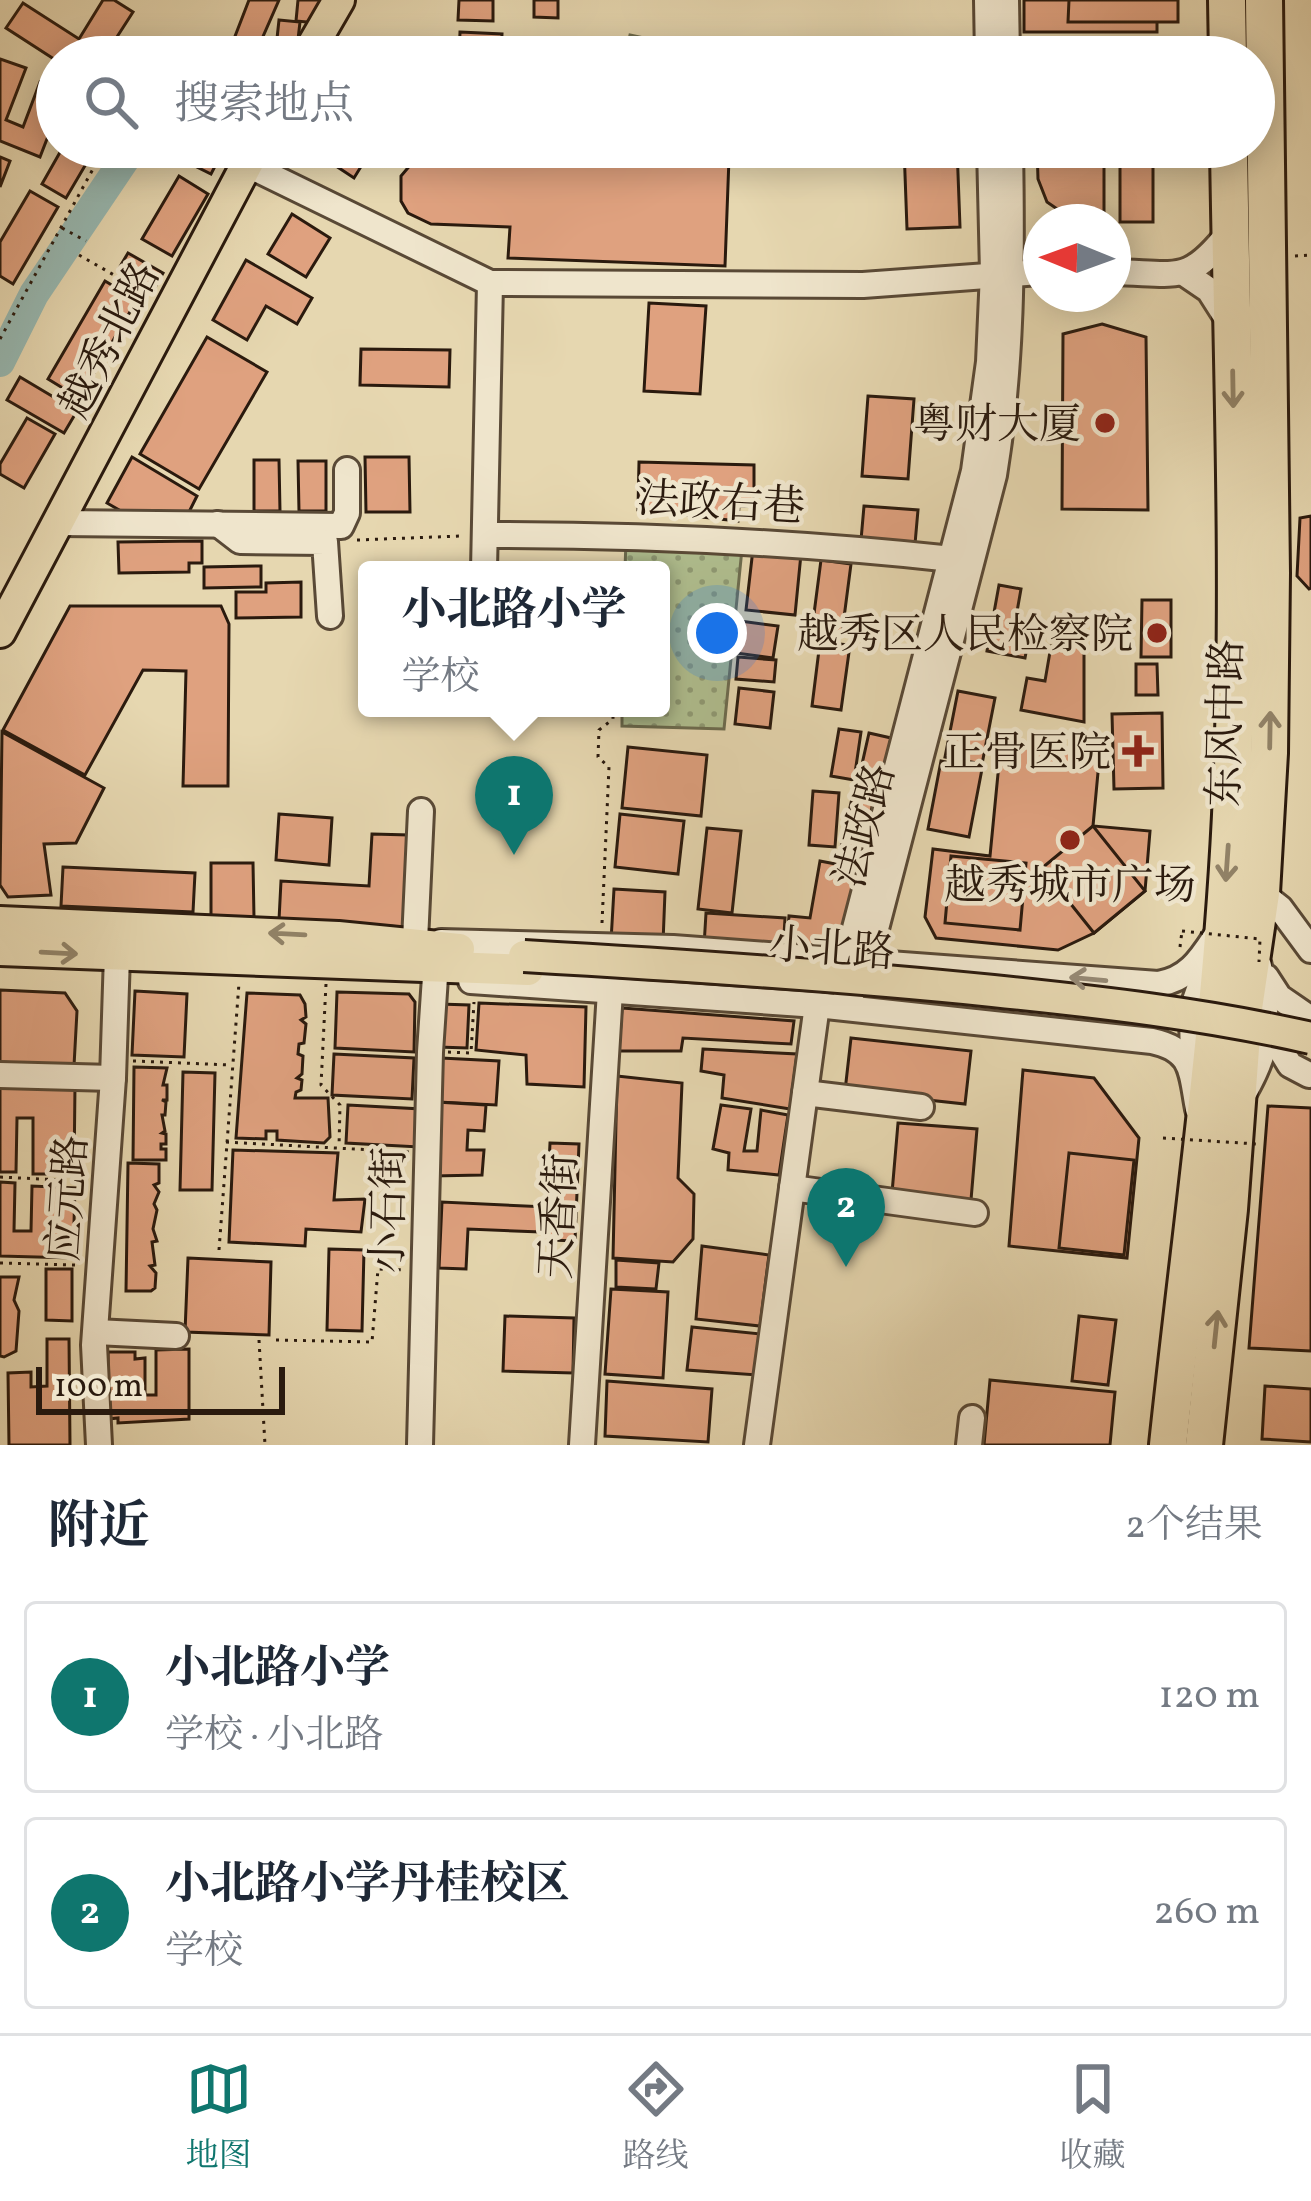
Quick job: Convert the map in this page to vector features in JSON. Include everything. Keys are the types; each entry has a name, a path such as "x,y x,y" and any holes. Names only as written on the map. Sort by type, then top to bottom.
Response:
{"highway":[{"name":"东风中路","path":"1264,0 1264,36"},
{"path":"1226,2 1227,36"},
{"name":"东风中路","path":"1204,1445 1244,1008 1245,940 1232,796 1230,168"},
{"name":"东风中路","path":"1168,1445 1202,1129 1245,940 1261,893 1271,668 1266,168"}],"main road":[{"path":"318,36 339,0"},
{"name":"越秀北路","path":"0,632 245,168"},
{"name":"小北路","path":"0,922 409,941 526,963 885,992 1181,1024 1310,1068"},
{"name":"小北路","path":"0,950 334,965 526,963 852,977 1177,1011 1311,1038"}],"street":[{"path":"987,0 988,36"},
{"path":"1006,0 1007,36"},
{"path":"274,168 490,283 863,285 1023,272"},
{"name":"法政路","path":"846,1008 974,471 1003,272 992,168"},
{"name":"法政路","path":"857,960 994,475 1005,408 1003,272 1009,168"},
{"path":"1131,272 1184,273 1206,262 1231,230"},
{"path":"1184,273 1209,290 1232,326"},
{"path":"484,561 490,283"},
{"path":"60,523 340,526 347,513 347,470"},
{"path":"218,524 240,542 325,542 330,616"},
{"name":"法政右巷","path":"485,535 635,534 830,545 952,559"},
{"path":"409,941 421,812"},
{"path":"1261,893 1280,908 1311,950"},
{"path":"1245,940 1268,982 1289,1007 1311,1021"},
{"name":"小北路","path":"409,941 773,955 1140,984 1168,982 1245,940"},
{"path":"765,1002 787,983 784,967 773,955"},
{"name":"应元路","path":"99,1445 94,1394 96,1332 117,956"},
{"name":"小北路","path":"334,965 476,982 817,1005 1171,1045 1185,1057 1202,1129"},
{"name":"小石街","path":"420,1445 435,977"},
{"path":"1138,1039 1156,1024 1159,1010 1154,993 1140,984"},
{"name":"天香街","path":"582,1445 610,991"},
{"path":"757,1445 817,1005"},
{"path":"1310,1068 1290,1065 1282,1042 1288,1029 1311,1021"},
{"path":"1237,1106 1265,1080 1310,1068"},
{"path":"0,1075 113,1069"},
{"path":"805,1093 921,1107"},
{"path":"792,1188 974,1213"},
{"path":"96,1332 176,1336"},
{"path":"969,1445 972,1418"}],"path":[{"path":"0,339 93,168"},
{"path":"61,227 86,242"},
{"path":"79,255 171,308"},
{"path":"325,542 485,535"},
{"path":"601,945 609,766 598,757 599,730 613,717"},
{"path":"1182,931 1260,939 1245,940"},
{"path":"219,1250 241,960"},
{"path":"334,965 321,1085 340,1106 339,1148"},
{"path":"430,1052 471,1053 476,982"},
{"path":"113,1069 232,1066"},
{"path":"1163,1138 1257,1144"},
{"path":"225,1142 428,1154"},
{"path":"0,1177 106,1182"},
{"path":"0,1263 101,1266"},
{"path":"276,1340 372,1342 379,1268 424,1270"},
{"path":"259,1340 265,1445"}],"green space":[{"path":"626,540 742,549 724,729 622,726 622,717 670,717 670,561 625,561"}],"building":[{"path":"103,0 114,0 133,12 118,36 81,36"},
{"path":"249,0 279,0 263,36 235,36"},
{"path":"298,0 320,0 318,23 296,21"},
{"path":"459,0 493,0 493,21 458,20"},
{"path":"534,0 558,0 558,18 534,17"},
{"path":"1024,0 1157,0 1157,32 1024,32"},
{"path":"1069,0 1178,0 1178,22 1068,22"},
{"path":"23,3 74,36 36,36 36,47 6,28"},
{"path":"279,20 300,22 298,36 277,36"},
{"path":"460,32 502,34 502,36 460,36"},
{"path":"0,59 26,68 6,120 23,127 36,93 36,155 0,141"},
{"path":"0,157 10,161 0,187"},
{"path":"51,168 84,168 66,198 42,184"},
{"path":"339,168 360,168 354,178"},
{"path":"408,168 729,168 725,266 508,258 510,227 431,224 408,213 401,201 401,176"},
{"path":"905,168 958,168 960,227 907,229"},
{"path":"1038,168 1104,168 1104,204 1047,202"},
{"path":"1120,168 1153,168 1153,222 1131,222 1131,204 1120,204"},
{"path":"179,176 208,194 172,256 142,239"},
{"path":"30,191 58,207 13,284 0,276 0,242"},
{"path":"292,214 330,238 306,277 268,254"},
{"path":"128,253 163,273 153,291 118,270"},
{"path":"246,260 312,298 297,324 266,306 247,340 213,320"},
{"path":"105,281 137,300 79,398 48,379"},
{"path":"649,303 706,306 700,394 644,391"},
{"name":"粤财大厦","path":"1102,324 1146,337 1148,510 1062,509 1063,334"},
{"path":"207,337 267,372 199,489 140,454"},
{"path":"361,349 450,350 449,387 360,385"},
{"path":"20,377 77,411 64,433 7,400"},
{"path":"868,396 914,399 908,479 862,476"},
{"path":"27,418 55,434 24,488 0,474 0,464"},
{"path":"132,457 197,496 189,512 121,511 107,503"},
{"path":"365,457 409,457 410,512 366,512"},
{"path":"254,460 279,460 280,511 254,511"},
{"path":"298,461 326,461 326,511 299,511"},
{"path":"639,462 754,465 754,507 739,506 738,521 638,510"},
{"path":"864,506 918,510 915,544 861,540"},
{"path":"1311,516 1309,589 1297,576 1300,518"},
{"path":"202,541 202,563 189,563 189,572 119,573 118,542"},
{"path":"753,549 801,554 795,615 746,610"},
{"path":"821,560 851,564 842,633 812,629"},
{"path":"261,566 261,587 204,588 204,567"},
{"path":"301,582 301,617 236,618 236,592 266,592 266,583"},
{"path":"999,585 1021,589 1015,623 1031,626 1025,658 987,651"},
{"path":"1142,600 1171,600 1171,657 1141,657"},
{"path":"70,606 221,606 229,624 228,786 183,786 186,671 143,670 85,775 3,730"},
{"path":"740,621 778,626 773,658 736,653"},
{"path":"1059,624 1084,624 1084,722 1021,710 1027,678 1045,681 1051,646 1059,646"},
{"path":"820,642 850,645 841,710 812,706"},
{"path":"738,657 776,660 774,682 736,679"},
{"path":"1136,664 1157,664 1158,695 1136,695"},
{"path":"739,688 774,692 770,728 735,724"},
{"path":"958,691 995,698 982,764 945,757"},
{"name":"正骨医院","path":"1162,713 1163,788 1114,789 1112,714"},
{"path":"839,729 861,732 854,780 831,776"},
{"path":"2,732 104,788 76,843 44,844 51,895 8,897 0,885"},
{"path":"869,733 891,738 880,787 858,782"},
{"name":"越秀城市广场","path":"1001,743 1100,751 1093,826 1150,831 1145,891 1094,933 1058,950 936,938 925,917 933,849 990,856"},
{"path":"628,747 707,755 701,816 622,808"},
{"path":"941,761 982,769 969,837 928,829"},
{"path":"813,791 839,793 835,847 809,845"},
{"path":"853,794 874,798 862,852 841,847"},
{"path":"279,814 332,818 329,865 276,860"},
{"path":"620,814 684,821 678,874 615,867"},
{"path":"1093,826 1145,891 1094,933 1042,868"},
{"path":"707,828 741,831 732,913 698,909"},
{"path":"372,834 409,835 404,927 279,920 281,881 369,886"},
{"path":"951,856 1026,863 1020,930 945,923"},
{"path":"820,861 856,868 840,956 786,951 789,916 810,918"},
{"path":"211,863 253,863 254,918 211,918"},
{"path":"63,867 195,873 193,912 61,906"},
{"path":"614,889 665,892 663,943 611,941"},
{"path":"706,913 785,918 783,951 704,946"},
{"path":"0,990 65,993 77,1011 74,1066 0,1062"},
{"path":"135,991 187,994 184,1057 132,1055"},
{"path":"337,992 409,994 415,1002 414,1052 335,1048"},
{"path":"247,993 300,995 305,1004 304,1043 299,1044 298,1054 303,1056 302,1074 297,1078 302,1080 301,1090 295,1098 328,1098 330,1137 324,1143 277,1140 277,1131 266,1131 266,1139 236,1138"},
{"path":"479,1003 586,1007 584,1087 527,1084 526,1055 476,1050"},
{"path":"439,1004 469,1005 467,1048 438,1047"},
{"path":"622,1008 794,1021 791,1044 683,1038 681,1051 619,1051"},
{"path":"851,1038 971,1051 965,1104 845,1091"},
{"path":"703,1049 797,1054 790,1109 722,1098 724,1075 701,1071"},
{"path":"334,1054 414,1058 412,1099 332,1095"},
{"path":"441,1058 499,1061 496,1105 438,1102"},
{"path":"134,1067 167,1068 163,1085 167,1085 167,1100 162,1100 166,1102 162,1133 166,1144 161,1144 166,1160 133,1160"},
{"path":"1023,1070 1094,1078 1139,1138 1127,1258 1009,1246"},
{"path":"183,1072 215,1073 212,1190 180,1190"},
{"path":"617,1076 682,1083 678,1178 694,1194 693,1239 673,1262 613,1258"},
{"path":"0,1084 75,1085 74,1174 33,1174 33,1118 17,1118 16,1172 0,1172"},
{"path":"436,1102 486,1105 484,1131 468,1130 467,1150 484,1150 482,1175 433,1176"},
{"path":"348,1105 421,1109 419,1147 346,1143"},
{"path":"721,1105 751,1109 744,1151 757,1151 761,1110 788,1115 779,1175 728,1170 729,1153 713,1149"},
{"path":"1268,1106 1311,1108 1311,1351 1249,1348"},
{"path":"898,1123 977,1129 971,1200 892,1193"},
{"path":"550,1143 579,1144 575,1241 551,1240 541,1232 468,1229 466,1269 439,1268 442,1202 547,1207"},
{"path":"233,1150 338,1153 334,1200 365,1199 361,1232 306,1229 305,1246 229,1242"},
{"path":"1069,1153 1134,1160 1124,1255 1059,1248"},
{"path":"128,1163 159,1164 159,1183 154,1185 159,1192 154,1204 155,1265 150,1266 156,1273 151,1291 126,1291"},
{"path":"0,1182 15,1183 14,1231 31,1231 32,1186 75,1188 73,1258 0,1256"},
{"path":"702,1246 769,1255 760,1326 696,1319"},
{"path":"329,1249 364,1250 362,1331 327,1330"},
{"path":"188,1258 271,1262 269,1335 185,1332"},
{"path":"616,1260 659,1263 656,1289 616,1287"},
{"path":"46,1269 72,1269 72,1321 46,1320"},
{"path":"0,1277 19,1277 14,1300 19,1311 16,1351 4,1357 0,1356"},
{"path":"611,1289 668,1292 663,1378 605,1374"},
{"path":"505,1316 574,1318 573,1373 503,1371"},
{"path":"1079,1316 1116,1320 1108,1385 1072,1381"},
{"path":"692,1327 761,1334 757,1375 687,1370"},
{"path":"47,1339 69,1339 70,1445 9,1445 8,1373 31,1372 31,1387 47,1386"},
{"path":"189,1349 189,1419 118,1423 118,1418 108,1419 108,1352 135,1352 135,1359 145,1358 145,1395 156,1395 156,1350"},
{"path":"990,1380 1115,1392 1110,1445 984,1445"},
{"path":"607,1381 712,1389 708,1442 605,1436"},
{"path":"1265,1386 1311,1389 1311,1442 1262,1439"}],"waterway":[{"path":"0,362 34,294 119,168"}],"place":[{"name":"粤财大厦","path":"1105,423"},
{"name":"越秀区人民检察院","path":"1157,633"},
{"name":"正骨医院","path":"1138,751"},
{"name":"越秀城市广场","path":"1070,840"},
{"name":"小北路小学","path":"514,855"},
{"name":"小北路小学丹桂校区","path":"846,1267"}]}
